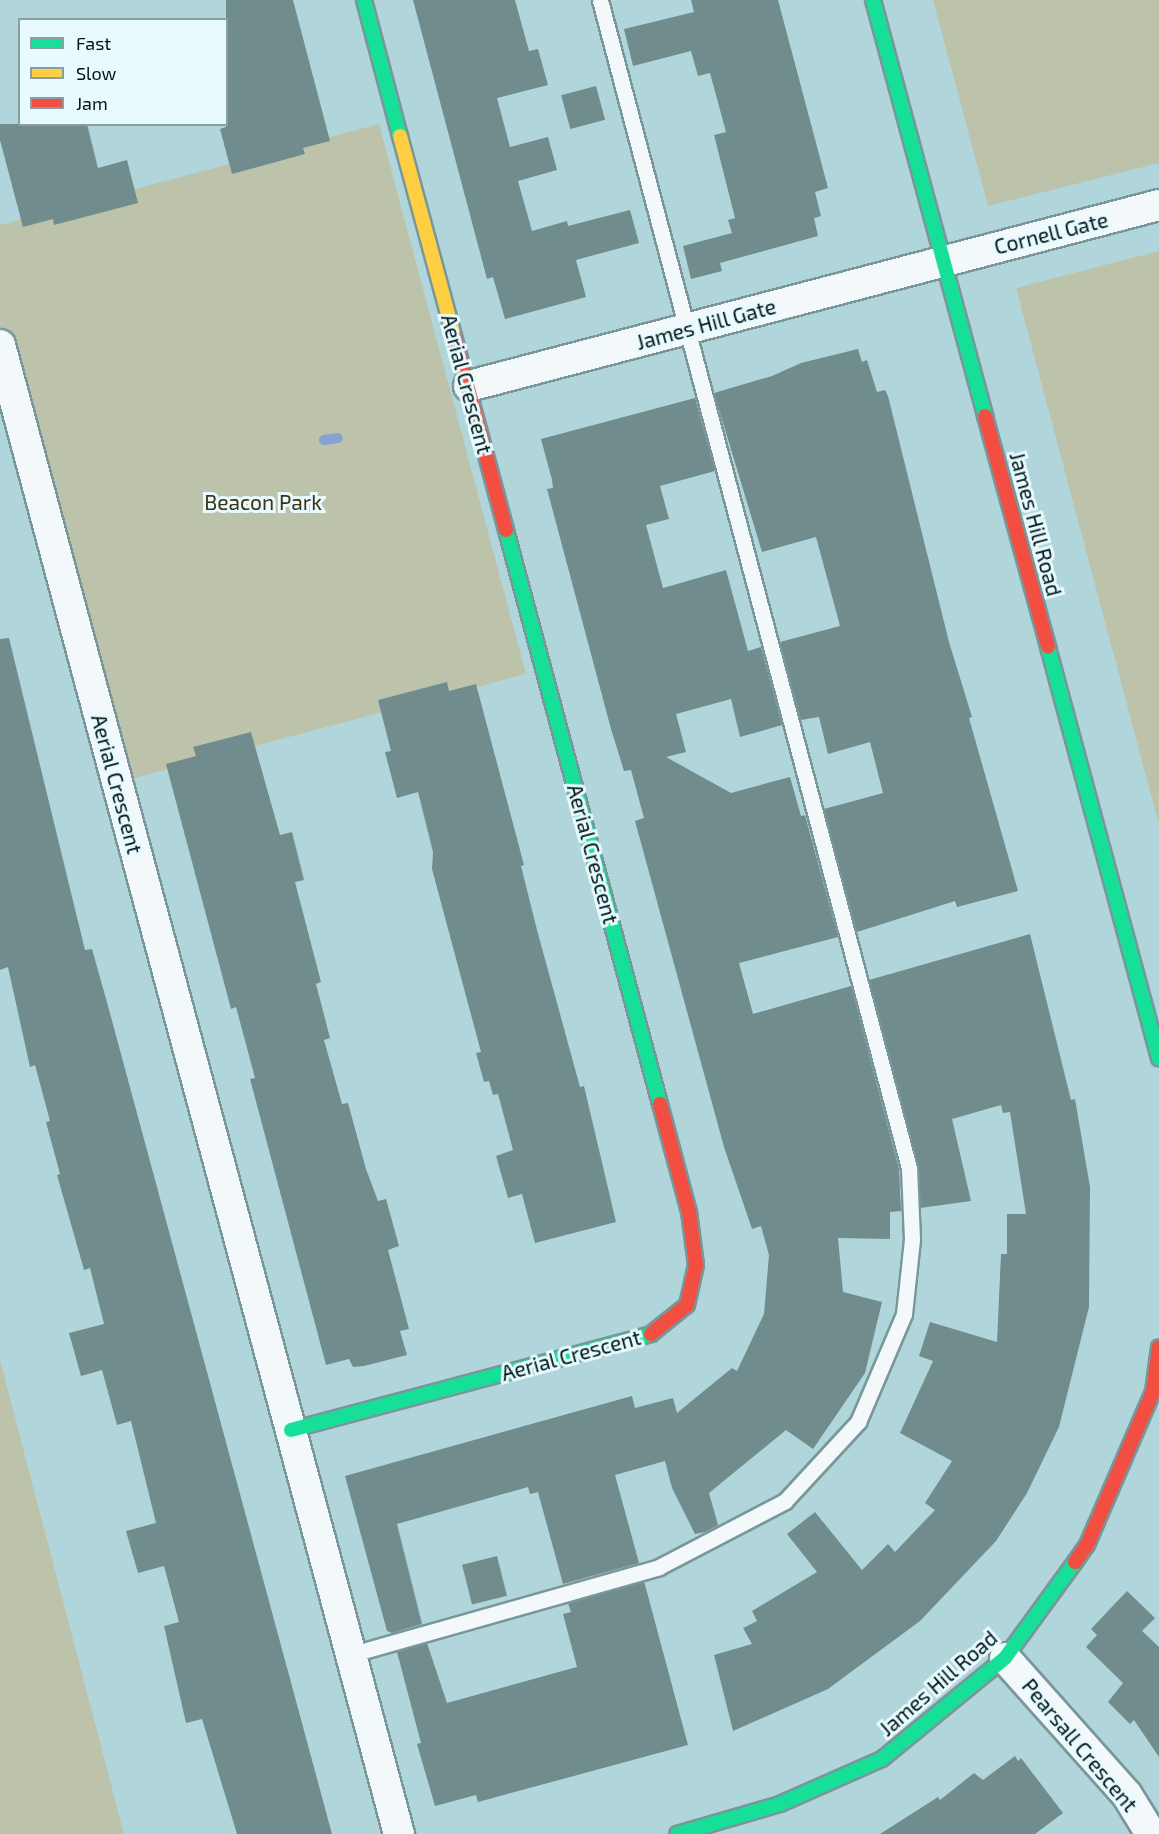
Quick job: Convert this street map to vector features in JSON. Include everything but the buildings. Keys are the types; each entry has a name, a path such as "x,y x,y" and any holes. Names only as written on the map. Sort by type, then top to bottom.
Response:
{"street":[{"name":"Aerial Crescent","path":"291,1430 652,1334 687,1305 696,1265 689,1212 364,0"},
{"name":"James Hill Road","path":"873,0 1159,1058"},
{"name":"Cornell Gate","path":"943,260 1159,205"},
{"name":"James Hill Gate","path":"469,386 943,260"},
{"name":"Aerial Crescent","path":"0,345 291,1430 349,1655 399,1834"},
{"name":"James Hill Road","path":"677,1834 780,1804 882,1758 1005,1658 1087,1545 1156,1392 1159,1347"},
{"name":"Pearsall Crescent","path":"1005,1658 1127,1795 1151,1834"}],"lane":[{"path":"349,1655 659,1568 785,1501 858,1422 904,1314 912,1239 909,1168 600,0"}],"green space":[{"path":"933,0 1159,0 1159,163 988,206"},
{"name":"Beacon Park","path":"379,124 526,674 120,782 0,331 0,225"},
{"path":"1159,251 1159,825 1016,288"},
{"path":"0,1360 124,1834 0,1834"}],"waterway":[{"path":"324,440 338,438"}],"traffic: fast":[{"path":"364,0 400,136"},
{"path":"873,0 985,416"},
{"path":"506,530 660,1104"},
{"path":"1048,647 1159,1058"},
{"path":"291,1430 651,1334"},
{"path":"677,1834 780,1804 882,1759 1005,1658 1075,1562"}],"traffic: slow":[{"path":"400,136 454,336"}],"traffic: jam":[{"path":"454,336 506,530"},
{"path":"985,416 1048,647"},
{"path":"651,1334 687,1305 696,1265 689,1212 660,1104"},
{"path":"1075,1562 1087,1545 1153,1392 1159,1347"}]}
